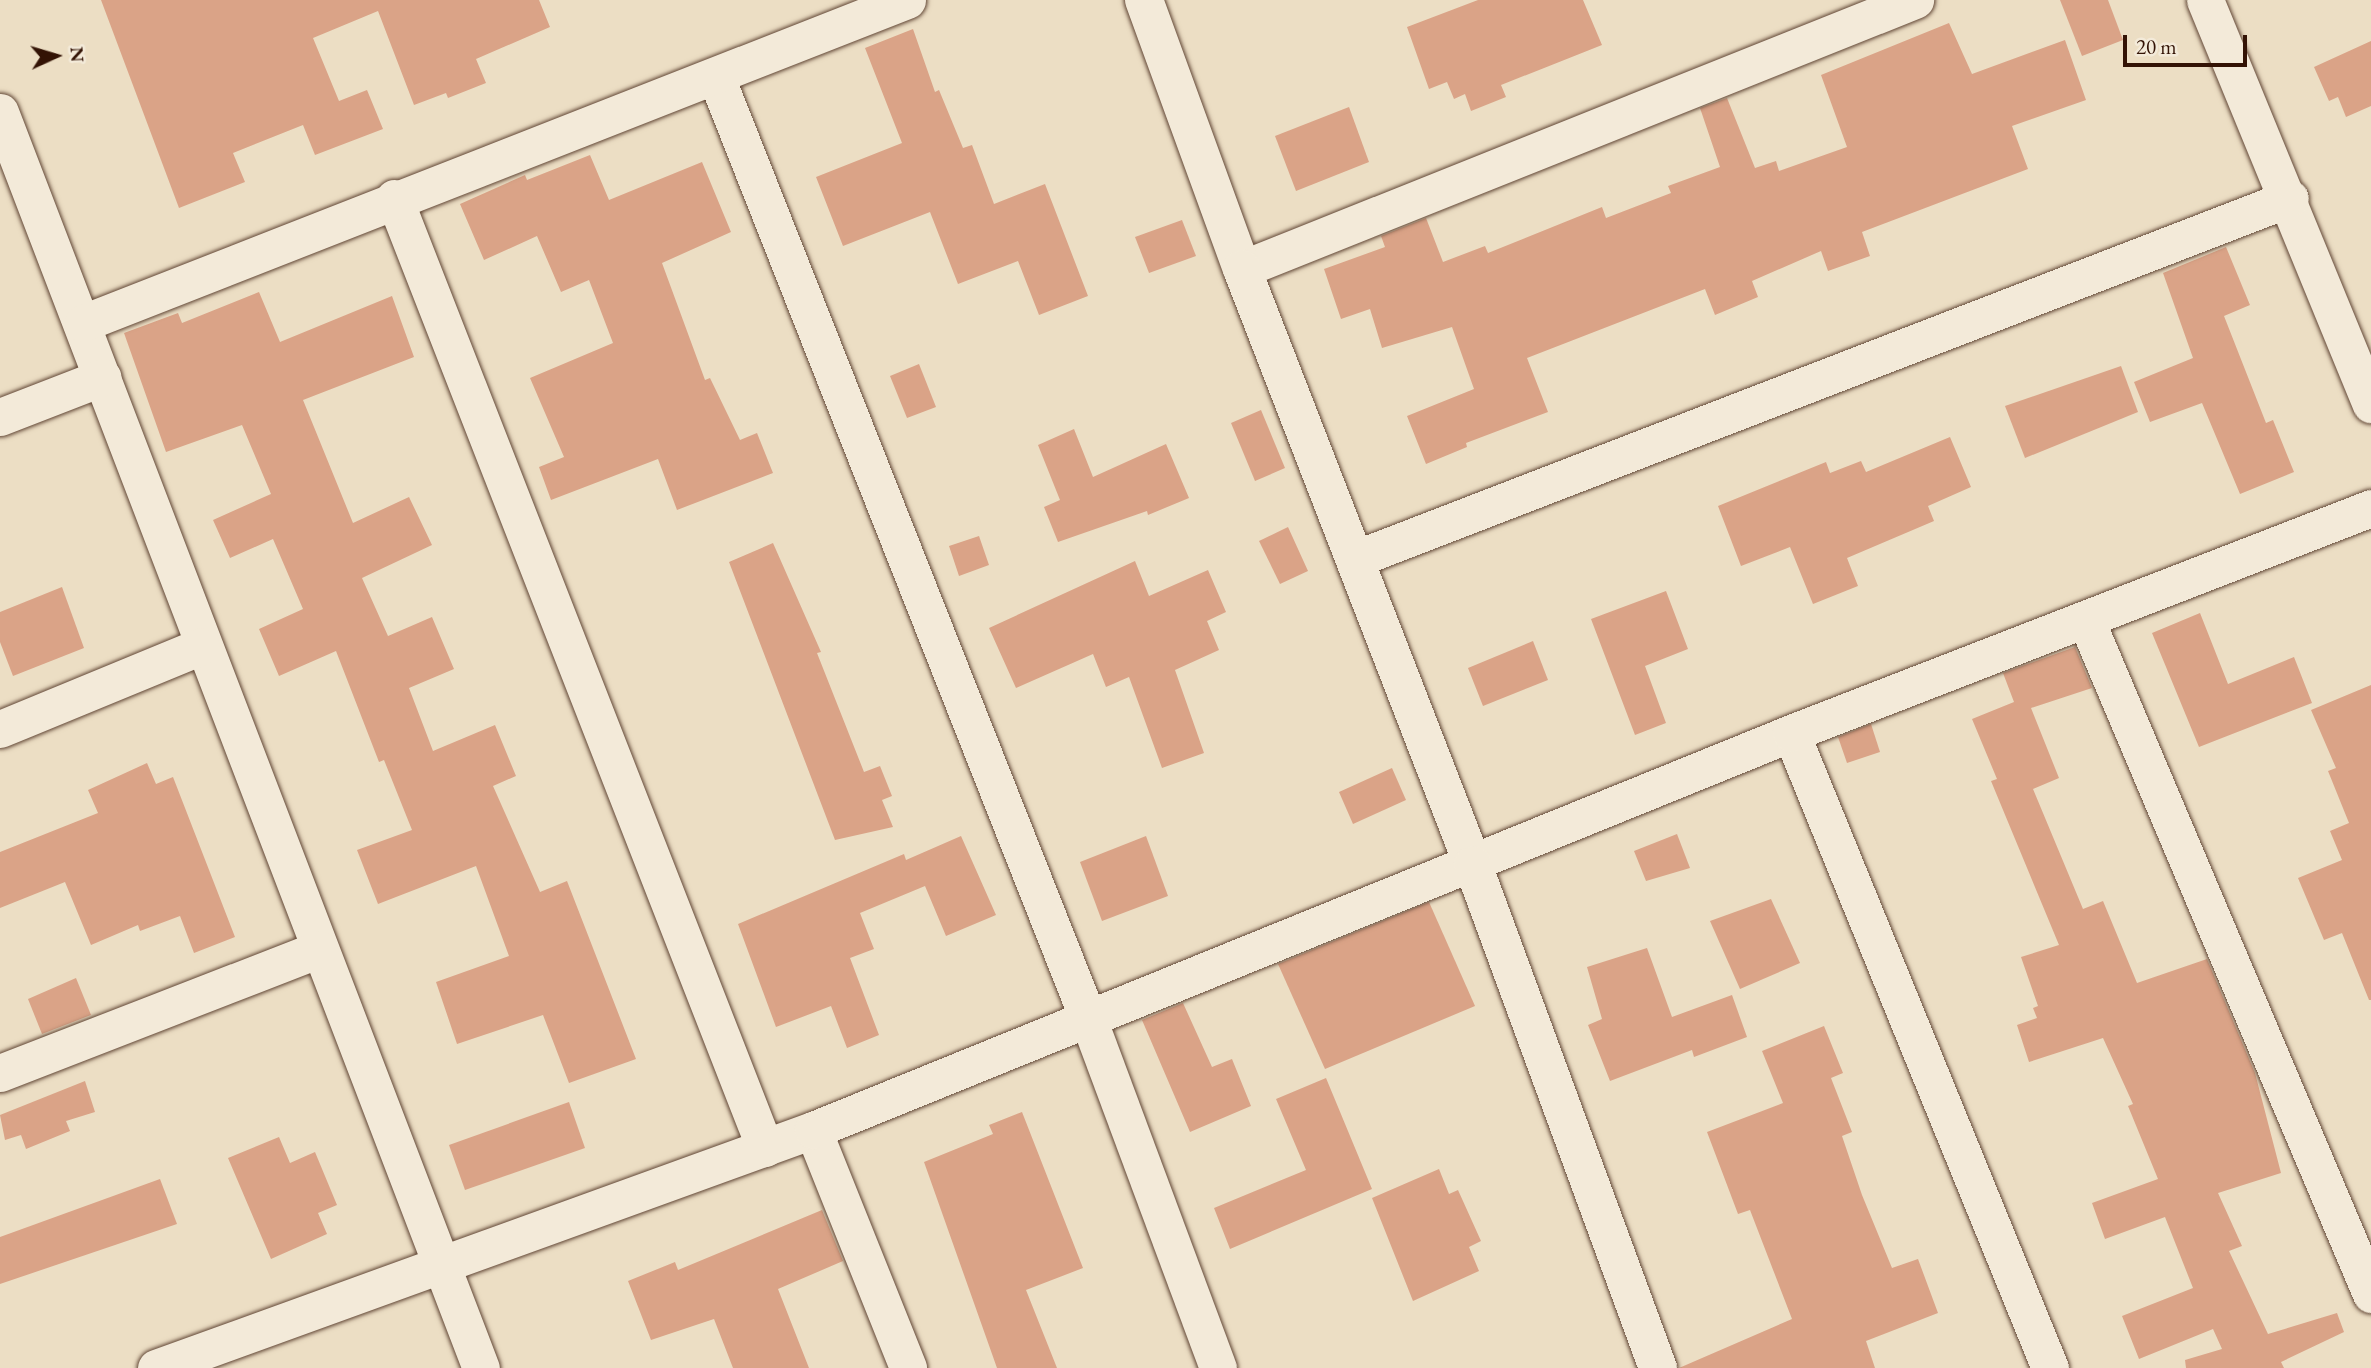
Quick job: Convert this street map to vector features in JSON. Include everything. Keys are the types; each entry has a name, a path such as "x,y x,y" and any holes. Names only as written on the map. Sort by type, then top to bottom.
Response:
{"street":[{"path":"83,324 394,198 716,77 907,0"},
{"path":"1144,0 1242,269 1473,865 1658,1368"},
{"path":"1242,269 1915,0"},
{"path":"2205,0 2290,198 2371,404"},
{"path":"716,77 1089,1021 1218,1368"},
{"path":"0,112 103,377 201,646 481,1368"},
{"path":"394,198 765,1148"},
{"path":"1355,559 2290,198"},
{"path":"0,417 103,377"},
{"path":"156,1368 813,1130 1089,1021 1791,733 2371,508"},
{"path":"2086,620 2371,1294"},
{"path":"0,729 201,646"},
{"path":"1791,733 2050,1368"},
{"path":"0,1073 318,949"},
{"path":"813,1130 908,1368"}],"building":[{"path":"101,0 539,0 550,27 476,59 486,83 448,98 446,93 414,105 378,11 313,38 339,101 367,90 383,129 315,155 303,125 233,153 245,182 179,208"},
{"path":"1478,0 1583,0 1602,45 1501,85 1506,97 1471,111 1465,94 1454,99 1447,82 1429,89 1407,27"},
{"path":"2060,0 2108,0 2123,40 2082,56"},
{"path":"1949,23 1972,74 2065,40 2086,100 2012,126 2028,169 1862,232 1870,256 1828,271 1821,251 1752,281 1758,297 1715,315 1705,289 1527,358 1548,412 1466,443 1467,447 1426,464 1407,416 1474,389 1452,327 1382,348 1370,309 1341,319 1324,269 1385,247 1381,236 1426,218 1443,262 1485,246 1488,253 1602,207 1606,218 1671,193 1668,186 1720,167 1700,108 1727,98 1755,168 1776,161 1779,171 1847,147 1821,75"},
{"path":"913,29 935,92 939,90 963,148 972,145 994,204 1045,184 1088,296 1039,315 1018,261 958,284 930,212 843,246 816,177 902,143 865,48"},
{"path":"2371,41 2371,106 2346,117 2338,97 2329,101 2314,67"},
{"path":"1349,107 1369,162 1296,191 1275,136"},
{"path":"590,155 609,200 702,162 731,232 662,263 705,380 710,378 740,440 757,433 773,473 677,510 658,459 551,500 539,467 564,457 530,378 613,343 589,280 561,292 537,236 484,260 460,204 525,175 527,180"},
{"path":"1182,220 1196,256 1149,273 1135,237"},
{"path":"2226,247 2250,305 2224,316 2266,423 2273,420 2294,472 2240,494 2202,403 2150,422 2134,382 2193,358 2163,273"},
{"path":"259,292 280,342 392,296 414,357 303,400 353,523 409,497 432,545 362,578 388,636 432,617 454,669 409,688 433,751 495,725 516,776 493,786 540,892 567,881 636,1059 569,1083 543,1015 457,1044 436,982 509,956 476,866 378,904 357,850 412,830 384,760 379,762 336,651 279,676 259,629 303,609 273,539 230,558 213,520 271,494 242,425 166,452 124,333 178,313 182,323"},
{"path":"919,364 936,407 907,418 890,376"},
{"path":"2121,366 2138,412 2025,458 2005,406"},
{"path":"1261,410 1285,468 1255,481 1231,423"},
{"path":"1074,429 1093,477 1166,444 1189,498 1148,515 1147,511 1058,542 1044,507 1060,500 1038,445"},
{"path":"1950,437 1971,487 1928,506 1934,521 1847,558 1858,586 1813,604 1790,547 1741,566 1718,506 1826,462 1830,473 1861,461 1866,472"},
{"path":"1288,527 1308,571 1280,584 1259,541"},
{"path":"979,536 989,565 959,576 949,546"},
{"path":"773,543 821,652 817,653 864,772 880,766 892,796 882,800 893,827 835,840 729,562"},
{"path":"1135,561 1149,596 1208,570 1226,612 1207,621 1219,650 1175,670 1204,753 1162,768 1129,677 1106,687 1093,654 1016,688 989,628"},
{"path":"62,587 84,648 13,676 0,642 0,612"},
{"path":"1666,591 1688,649 1645,666 1666,723 1635,735 1591,619"},
{"path":"2200,613 2228,684 2294,657 2312,703 2199,747 2152,633"},
{"path":"1533,641 1548,680 1483,706 1468,668"},
{"path":"2075,647 2092,688 2031,708 2059,778 2033,789 2083,909 2103,901 2137,983 2207,959 2255,1073 2281,1173 2218,1193 2242,1246 2229,1251 2268,1334 2337,1313 2344,1332 2281,1362 2284,1368 2186,1368 2185,1360 2222,1349 2213,1329 2139,1359 2122,1316 2193,1288 2165,1217 2105,1239 2092,1203 2158,1179 2128,1106 2133,1104 2103,1038 2029,1062 2017,1025 2037,1018 2033,1008 2038,1006 2021,957 2059,945 1991,781 1997,779 1972,719 2014,702 2003,673"},
{"path":"2371,685 2369,1000 2342,933 2324,940 2298,878 2342,860 2330,831 2349,823 2328,771 2336,768 2311,710"},
{"path":"1871,724 1880,752 1847,763 1838,737"},
{"path":"147,763 156,784 173,777 235,937 194,953 180,916 140,931 138,925 91,945 65,882 0,908 0,852 98,813 88,790"},
{"path":"1392,768 1406,800 1353,824 1339,792"},
{"path":"1677,834 1690,868 1646,881 1634,851"},
{"path":"961,836 996,915 946,936 925,886 860,913 874,949 850,958 879,1035 847,1048 831,1006 776,1027 738,924 904,854 906,860"},
{"path":"1146,836 1168,896 1102,921 1080,862"},
{"path":"1771,899 1800,963 1740,989 1710,921"},
{"path":"1429,902 1475,1006 1325,1069 1278,964"},
{"path":"1647,948 1672,1017 1732,995 1747,1037 1694,1057 1692,1050 1610,1081 1588,1025 1602,1019 1587,967"},
{"path":"76,978 91,1015 42,1034 28,999"},
{"path":"1183,1003 1212,1067 1232,1059 1251,1106 1190,1132 1142,1020"},
{"path":"1824,1026 1843,1073 1831,1078 1852,1132 1842,1136 1862,1195 1892,1268 1918,1259 1938,1313 1866,1341 1875,1368 1679,1368 1792,1319 1750,1210 1738,1214 1707,1132 1783,1103 1762,1051"},
{"path":"1326,1078 1372,1189 1230,1249 1214,1208 1306,1170 1276,1099"},
{"path":"85,1081 95,1112 66,1121 70,1131 26,1149 21,1135 5,1140 0,1115"},
{"path":"569,1102 585,1148 465,1190 449,1145"},
{"path":"1022,1112 1083,1268 1026,1290 1057,1368 997,1368 924,1162 993,1134 989,1125"},
{"path":"279,1137 290,1163 315,1152 337,1205 318,1213 327,1234 271,1259 228,1158"},
{"path":"1439,1169 1449,1194 1458,1190 1481,1241 1469,1247 1479,1271 1413,1301 1372,1198"},
{"path":"160,1179 177,1224 0,1284 0,1237"},
{"path":"822,1210 843,1261 778,1289 809,1368 733,1368 714,1319 651,1340 628,1281 675,1262 678,1270"}]}
